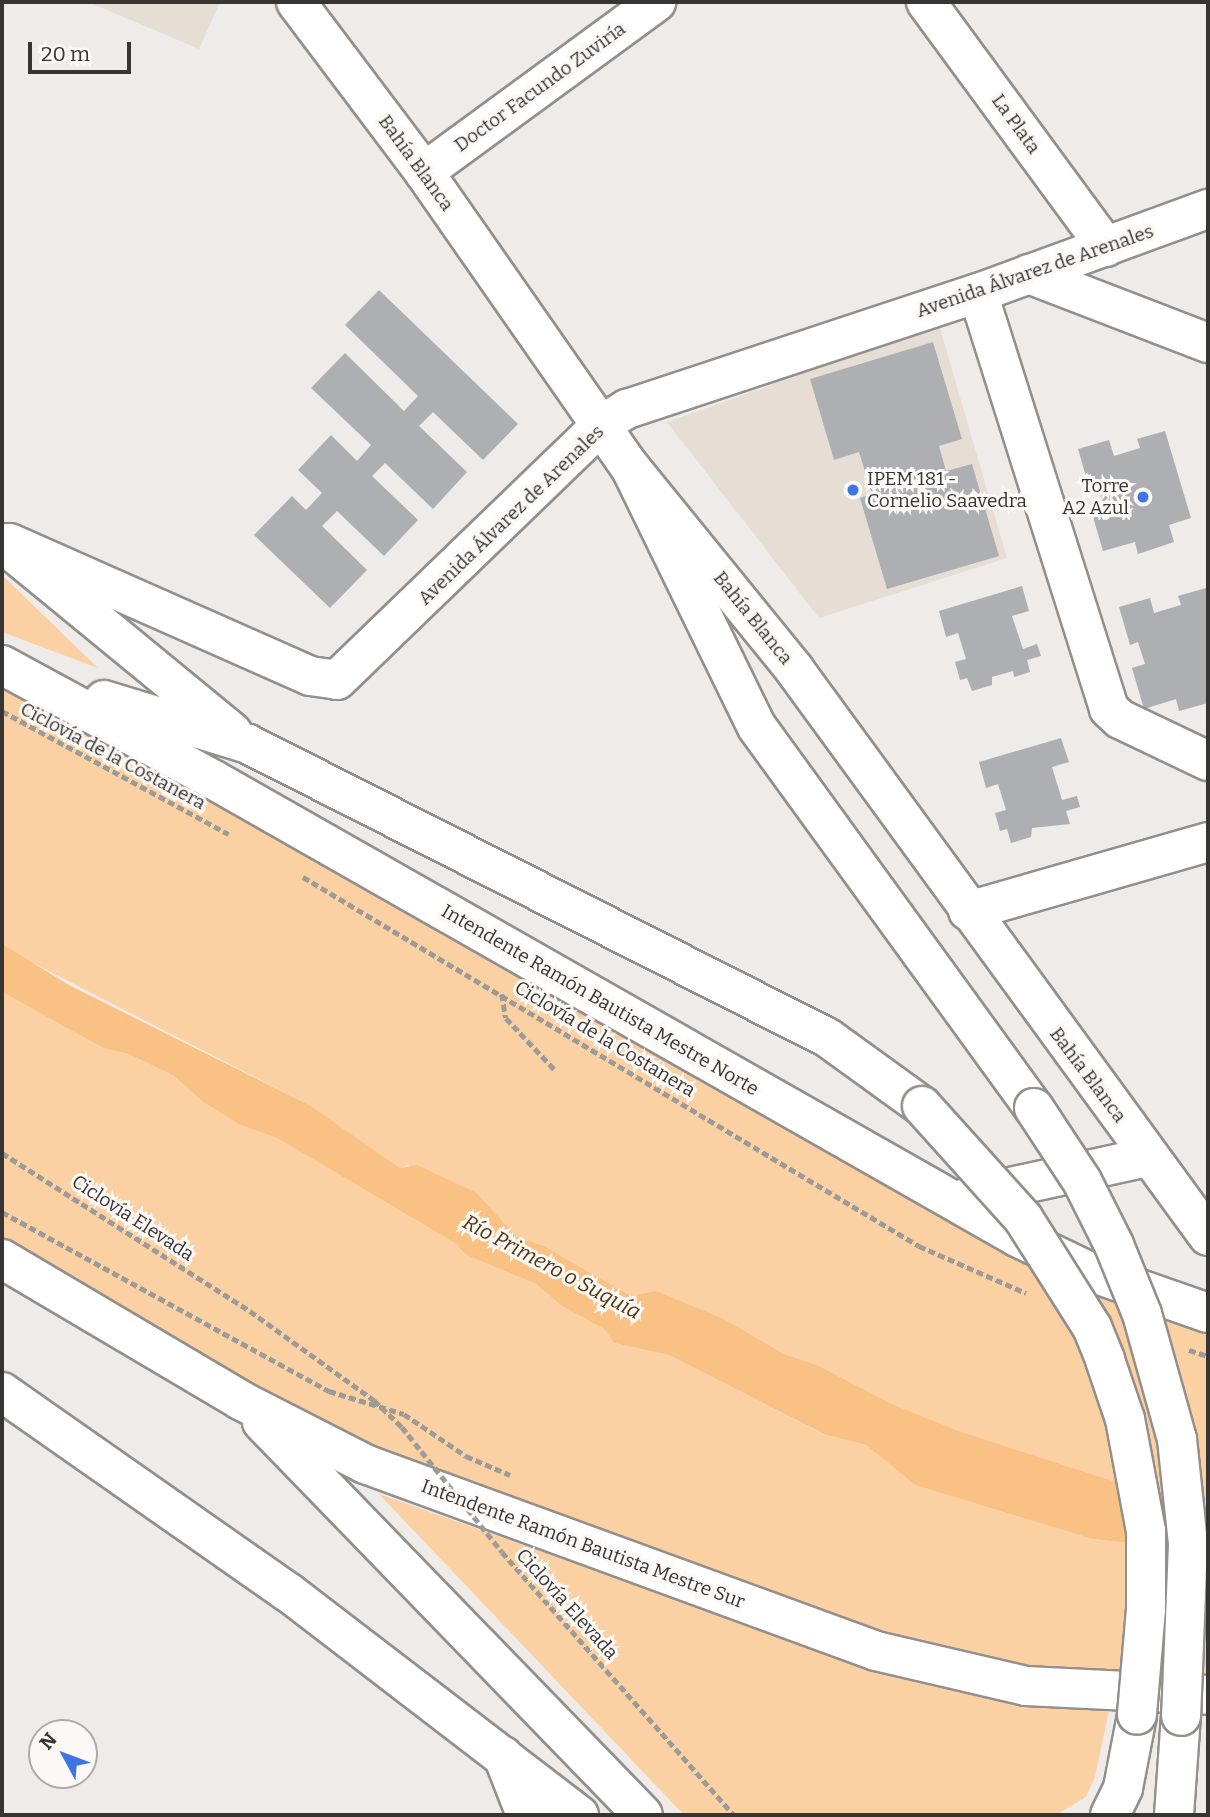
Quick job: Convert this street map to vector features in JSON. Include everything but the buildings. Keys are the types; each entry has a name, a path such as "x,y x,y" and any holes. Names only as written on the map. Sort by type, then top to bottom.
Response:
{"main road":[{"name":"Bahía Blanca","path":"296,2 424,172 630,467 794,669 968,911 1208,1236"},
{"name":"Doctor Facundo Zuviría","path":"424,172 656,2"},
{"name":"La Plata","path":"926,2 1107,247"},
{"name":"Avenida Álvarez de Arenales","path":"2,541 310,676 337,680 601,425 627,409 978,293 1208,209"},
{"path":"1029,274 1208,342"},
{"path":"978,293 1109,709 1120,719 1208,761"},
{"path":"630,467 757,727 1034,1108 1082,1181 1114,1245 1142,1314 1177,1439 1188,1544 1194,1706 1174,1815"},
{"path":"2,541 248,744"},
{"path":"15,671 248,744 828,1038 922,1106 1023,1218 1092,1327 1125,1419 1146,1531 1146,1609 1137,1715 1123,1788 1110,1815"},
{"name":"Intendente Ramón Bautista Mestre Norte","path":"15,671 950,1200 1088,1271 1208,1313"},
{"path":"968,911 1208,842"},
{"path":"950,1200 1149,1157"},
{"name":"Intendente Ramón Bautista Mestre Sur","path":"2,1259 240,1400 365,1464 876,1651 1026,1686 1194,1706"},
{"path":"2,1392 288,1592 579,1815"},
{"path":"2,1398 2,1411"},
{"path":"240,1400 643,1815"},
{"path":"502,1754 526,1815"}],"path":[{"name":"Ciclovía de la Costanera","path":"2,711 239,839"},
{"name":"Ciclovía de la Costanera","path":"298,874 502,993 919,1246 1029,1294"},
{"path":"502,993 506,1018 556,1070"},
{"name":"Ciclovía Elevada","path":"2,1153 250,1311 374,1400 402,1427 502,1552 734,1815"},
{"path":"2,1212 329,1391 404,1414 466,1456 523,1480"},
{"path":"1176,1346 1208,1356"}],"shaded area":[{"path":"88,2 220,2 199,49"},
{"name":"IPEM 181 - Cornelio Saavedra","path":"939,325 1007,558 819,618 667,422"},
{"path":"2,575 98,668 2,632"},
{"path":"2,665 579,987 1208,1313 1208,1512 959,1431 892,1404 817,1365 784,1354 726,1320 645,1295 631,1296 544,1246 517,1237 477,1193 408,1165 400,1168 311,1106 6,949 2,944"},
{"path":"2,992 103,1048 129,1054 174,1076 203,1102 240,1125 277,1138 455,1243 466,1255 536,1284 562,1306 604,1329 614,1343 669,1355 825,1435 866,1445 915,1485 1092,1539 1208,1551 1208,1695 1026,1686 365,1464 2,1259"},
{"path":"379,1494 896,1677 1039,1704 1110,1706 1095,1777 1086,1797 1056,1815 684,1815"}],"water":[{"name":"Río Primero o Suquía","path":"2,944 69,985 311,1106 400,1168 417,1165 477,1193 517,1237 544,1246 631,1296 656,1291 726,1320 784,1354 817,1365 892,1404 959,1431 1208,1512 1208,1551 1092,1539 915,1485 866,1445 826,1435 669,1355 614,1343 604,1329 562,1306 536,1284 466,1255 455,1243 277,1138 240,1125 203,1102 174,1076 129,1054 103,1048 2,992"}],"place":[{"name":"IPEM 181 - Cornelio Saavedra","path":"853,490"},
{"name":"Torre A2 Azul","path":"1143,497"}]}
